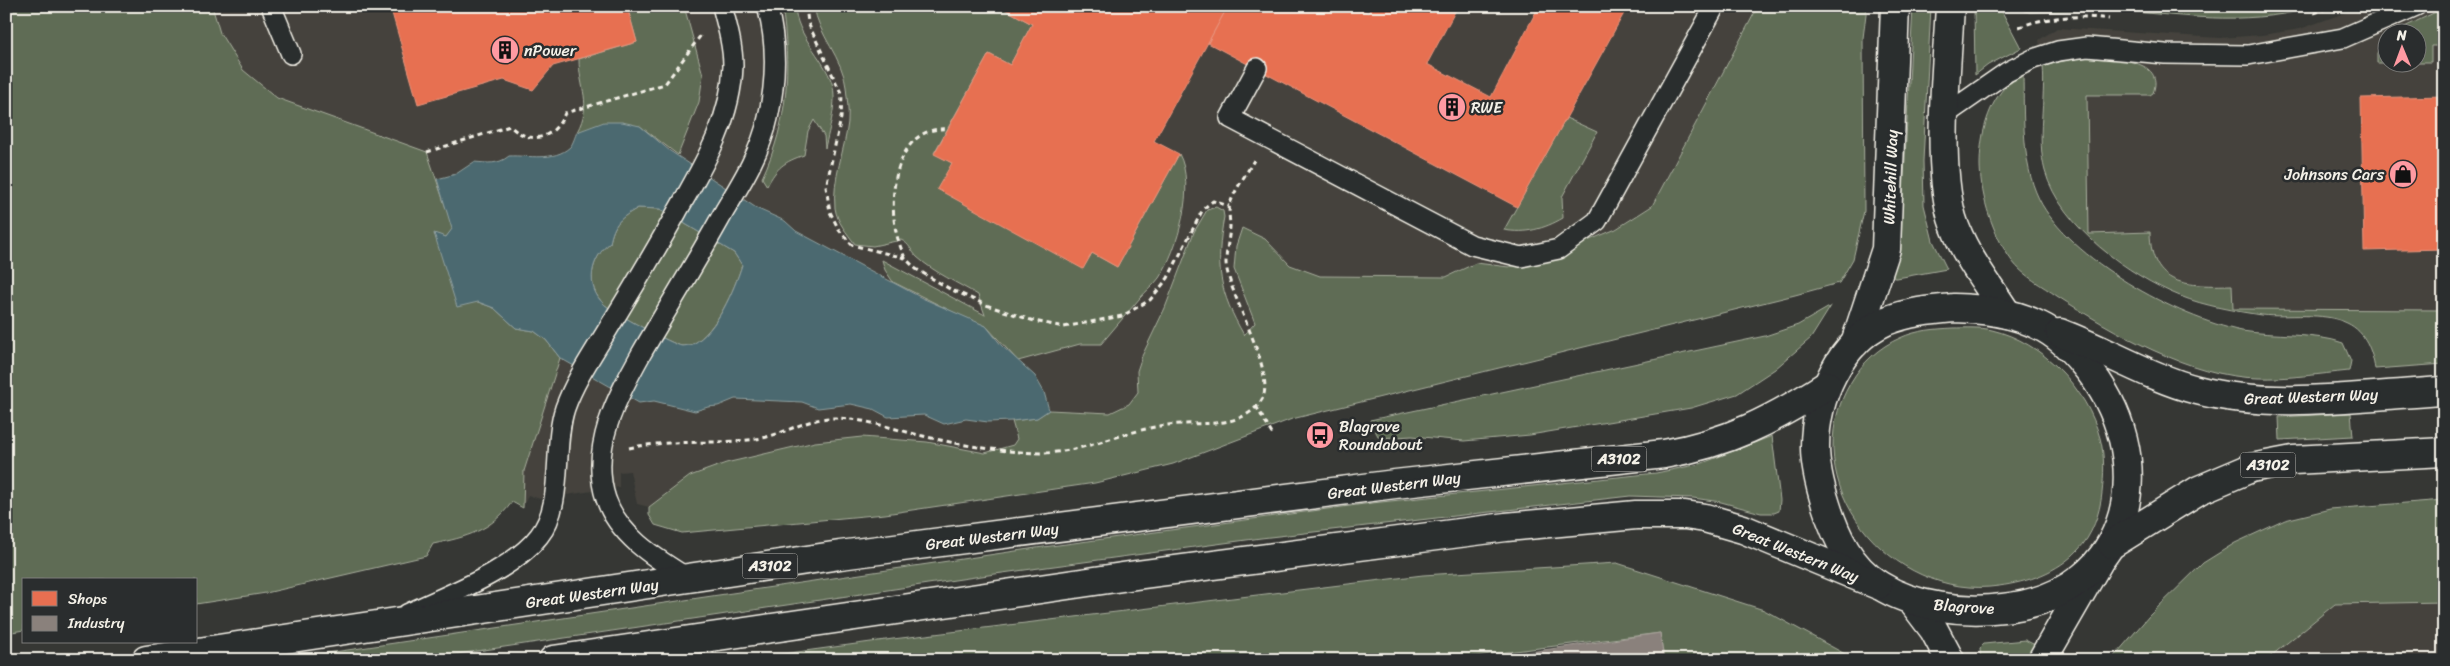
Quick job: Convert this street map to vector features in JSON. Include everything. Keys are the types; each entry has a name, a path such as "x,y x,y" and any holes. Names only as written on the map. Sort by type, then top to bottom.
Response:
{"main road":[{"name":"Whitehill Way","path":"1855,343 1878,278 1888,235 1896,6"},
{"path":"1950,6 1945,115 1945,162 1952,219 1963,243 2007,314"},
{"name":"Blagrove","path":"1972,308 2007,314 2042,327 2075,353 2094,375 2109,400 2120,426 2127,454 2128,490 2123,520 2105,553 2069,586 2018,606 1970,610 1912,601 1878,584 1857,566 1842,545 1820,485 1816,466 1815,439 1819,411 1827,385 1855,343 1886,322 1920,312 1972,308"},
{"name":"Great Western Way","path":"2042,327 2105,350 2195,390 2233,398 2302,399 2444,391"},
{"name":"Great Western Way","path":"146,660 840,555 1395,484 1664,454 1692,449 1740,434 1785,412 1827,385"},
{"name":"A3102","path":"2105,553 2199,490 2251,468 2293,460 2444,452"},
{"name":"Great Western Way","path":"554,660 1136,575 1506,527 1636,515 1685,515 1705,518 1742,529 1878,584"},
{"path":"2042,660 2105,553"},
{"path":"1912,601 1934,630 1950,660"}],"lane":[{"path":"272,6 291,54"},
{"path":"390,622 507,565 530,547 541,534 554,503 557,451 565,408 580,376 670,224 718,135 725,114 733,65 722,6"},
{"path":"689,579 642,547 614,515 603,489 602,446 617,396 706,245 757,150 768,120 775,61 767,6"},
{"path":"1257,68 1230,118 1472,244 1521,257 1559,249 1597,221 1715,6"},
{"path":"1945,115 2007,72 2034,59 2058,51 2087,47 2165,54 2248,54 2343,38 2416,6"}],"path":[{"path":"806,6 808,23 842,95 841,118 826,187 830,212 839,230 852,245 905,258"},
{"path":"2311,14 2334,6"},
{"path":"2019,27 2034,21 2066,17 2115,20"},
{"path":"428,152 510,126 518,134 530,138 543,136 555,131 565,113 665,84 706,28"},
{"path":"948,128 935,128 923,131 909,144 899,166 894,183 895,208 897,235 905,258 916,269 950,289 986,305 1034,321 1064,327 1094,323 1122,316 1150,300 1168,278 1203,209 1213,201 1229,206"},
{"path":"602,446 624,449 653,443 715,443 758,439 807,422 830,418 873,423 926,437 989,448 1038,453 1064,452 1130,433 1168,425 1215,424 1231,420 1256,406 1262,399 1265,384 1253,336 1228,281 1226,262 1230,227 1229,206 1266,137"},
{"path":"1256,406 1272,434"}],"shaded area":[{"path":"6,6 1750,6 1756,9 1652,206 1616,229 1573,247 1509,267 1476,263 1446,277 1320,276 1290,265 1265,239 1234,269 1255,323 1244,335 1143,384 1129,404 1110,413 1049,410 1012,422 1017,439 1013,445 985,453 927,442 862,437 815,442 726,463 690,476 649,507 637,504 630,471 619,472 619,487 540,499 528,495 523,508 512,502 490,526 464,537"},
{"path":"2364,6 2444,6 2444,364 2375,369 2371,348 2361,333 2349,323 2332,318 2263,315 2180,296 2100,249 2076,225 2058,201 2045,171 2042,138 2043,70 2039,40 2057,28 2220,38 2262,35 2300,29"},
{"path":"2444,602 2444,660 2266,660 2335,604"}],"green space":[{"path":"6,6 212,6 220,33 243,70 277,98 427,152 453,229 446,237 434,234 478,302 494,308 516,328 534,331 546,340 560,358 524,471 523,508 512,502 496,520 487,526 457,539 433,544 426,556 266,593 198,604 198,578 22,578 22,630 6,633"},
{"path":"627,6 684,6 703,75 699,102 678,155 640,126 577,132 582,121 585,104 579,59 637,42"},
{"path":"782,6 795,6 800,27 828,73 834,90 834,98 831,124 825,148 824,136 814,120 808,131 804,155 782,166 774,174 767,186 762,178 778,136 786,94 785,29"},
{"path":"814,6 999,6 1032,24 1010,65 989,54 934,153 952,163 940,190 1083,268 1092,253 1117,267 1179,154 1184,167 1186,183 1182,217 1173,251 1159,278 1101,344 1080,344 1018,361 986,326 963,317 893,282 885,270 882,260 985,315 978,295 924,263 904,241 873,246 855,244 840,223 835,208 835,186 848,122 846,87 840,66 816,17"},
{"path":"1750,6 1867,6 1863,38 1864,211 1853,259 1839,283 1292,419 1173,464 1095,483 885,514 682,533 655,525 649,515 649,507 690,476 726,463 815,442 862,437 927,442 985,453 1013,445 1017,439 1012,421 1037,418 1049,410 1110,413 1129,404 1138,392 1137,371 1142,356 1165,308 1194,232 1207,210 1216,207 1223,211 1224,217 1221,234 1220,265 1224,292 1244,335 1255,323 1234,269 1236,246 1242,228 1265,239 1290,265 1320,276 1446,277 1476,263 1509,267 1573,247 1616,229 1652,206 1756,10"},
{"path":"1913,6 1931,6 1923,161 1924,205 1933,241 1947,269 1894,278 1892,274 1903,197"},
{"path":"1974,6 1999,6 2021,48 1988,65 1975,75"},
{"path":"2018,6 2295,6 2295,12 2247,18 2224,18 2107,10 2030,12 2024,11"},
{"path":"2444,8 2444,46 2431,46 2431,62 2428,62 2428,22 2415,22"},
{"path":"2093,57 2136,63 2152,73 2155,82 2153,93 2150,95 2087,95 2089,234 2150,232 2152,250 2157,264 2165,274 2175,280 2187,283 2232,285 2233,309 2444,310 2444,364 2375,369 2367,343 2359,331 2347,323 2327,317 2261,315 2200,303 2160,287 2140,276 2099,247 2065,211 2053,191 2045,171 2041,145 2043,66 2076,58"},
{"path":"2023,75 2026,154 2033,185 2039,199 2054,221 2074,243 2099,264 2127,283 2187,313 2216,324 2254,333 2308,336 2343,343 2351,361 2349,371 2304,376 2258,378 2232,376 2206,370 2179,361 2127,338 2079,310 2022,271 2005,251 1989,216 1980,166 1981,145 1988,115 2004,88"},
{"path":"1566,118 1597,132 1562,197 1563,218 1534,230 1504,230"},
{"path":"638,208 660,209 734,253 742,265 724,309 702,338 692,344 682,346 676,344 631,321 605,305 598,298 594,290 592,272 598,256 610,243 619,222"},
{"path":"1831,306 1811,338 1775,369 1737,394 1691,408 1530,435 1464,441 1412,436 1379,438 1370,420 1765,336 1798,325"},
{"path":"1978,328 2011,336 2029,345 2045,357 2074,385 2094,420 2102,445 2104,472 2101,501 2094,524 2087,538 2070,558 2052,570 2021,582 1999,586 1959,586 1922,575 1889,555 1862,528 1843,495 1834,458 1836,420 1855,375 1878,351 1906,335 1933,329"},
{"path":"2351,413 2353,436 2280,440 2279,417"},
{"path":"1772,436 1780,500 1779,511 1774,513 1761,513 1721,502 1693,498 1630,496 1261,538 995,574 417,660 280,660 1036,548 1372,503 1656,473 1700,464"},
{"path":"2444,500 2444,602 2335,604 2266,660 2111,660 2149,616 2203,563 2235,543 2285,520 2330,509"},
{"path":"1617,563 1764,610 1856,660 1664,660 1660,633 1443,660 739,660 893,639 1423,575"},
{"path":"2025,640 2035,645 2030,660 1981,660 1980,648 1984,644"}],"water":[{"path":"604,122 622,122 640,126 670,151 758,209 785,221 796,231 922,298 986,326 1002,346 1035,376 1044,392 1049,410 1037,418 988,422 966,419 944,424 924,415 888,417 873,409 851,404 818,408 802,402 735,399 718,406 695,411 654,401 639,403 560,358 546,340 534,331 516,328 494,308 478,302 457,307 434,233 446,237 452,229 437,179 456,174 474,162 497,162 509,156 541,157 556,155 570,147 577,132","holes":["638,208 660,209 734,253 742,265 729,298 717,320 702,338 691,345 682,346 676,344 631,321 605,305 598,298 594,290 592,272 598,256 610,243 619,222"]}],"building: Shops":[{"name":"nPower","path":"390,6 627,6 637,42 553,66 533,90 504,80 418,104"},
{"path":"999,6 1228,6 1154,141 1179,154 1117,267 1092,253 1083,269 937,189 952,163 934,154 989,54 1010,65 1032,24"},
{"name":"RWE","path":"1228,6 1354,6 1368,13 1372,6 1458,6 1427,64 1491,97 1539,6 1628,6 1517,207 1208,43"},
{"name":"Johnsons Cars","path":"2444,96 2444,249 2364,251 2361,98"}],"building: Industry":[{"path":"1660,633 1664,660 1475,660"}],"place":[{"name":"nPower","path":"505,50"},
{"name":"RWE","path":"1452,107"},
{"name":"Johnsons Cars","path":"2403,174"},
{"name":"Blagrove Roundabout","path":"1320,435"}]}
